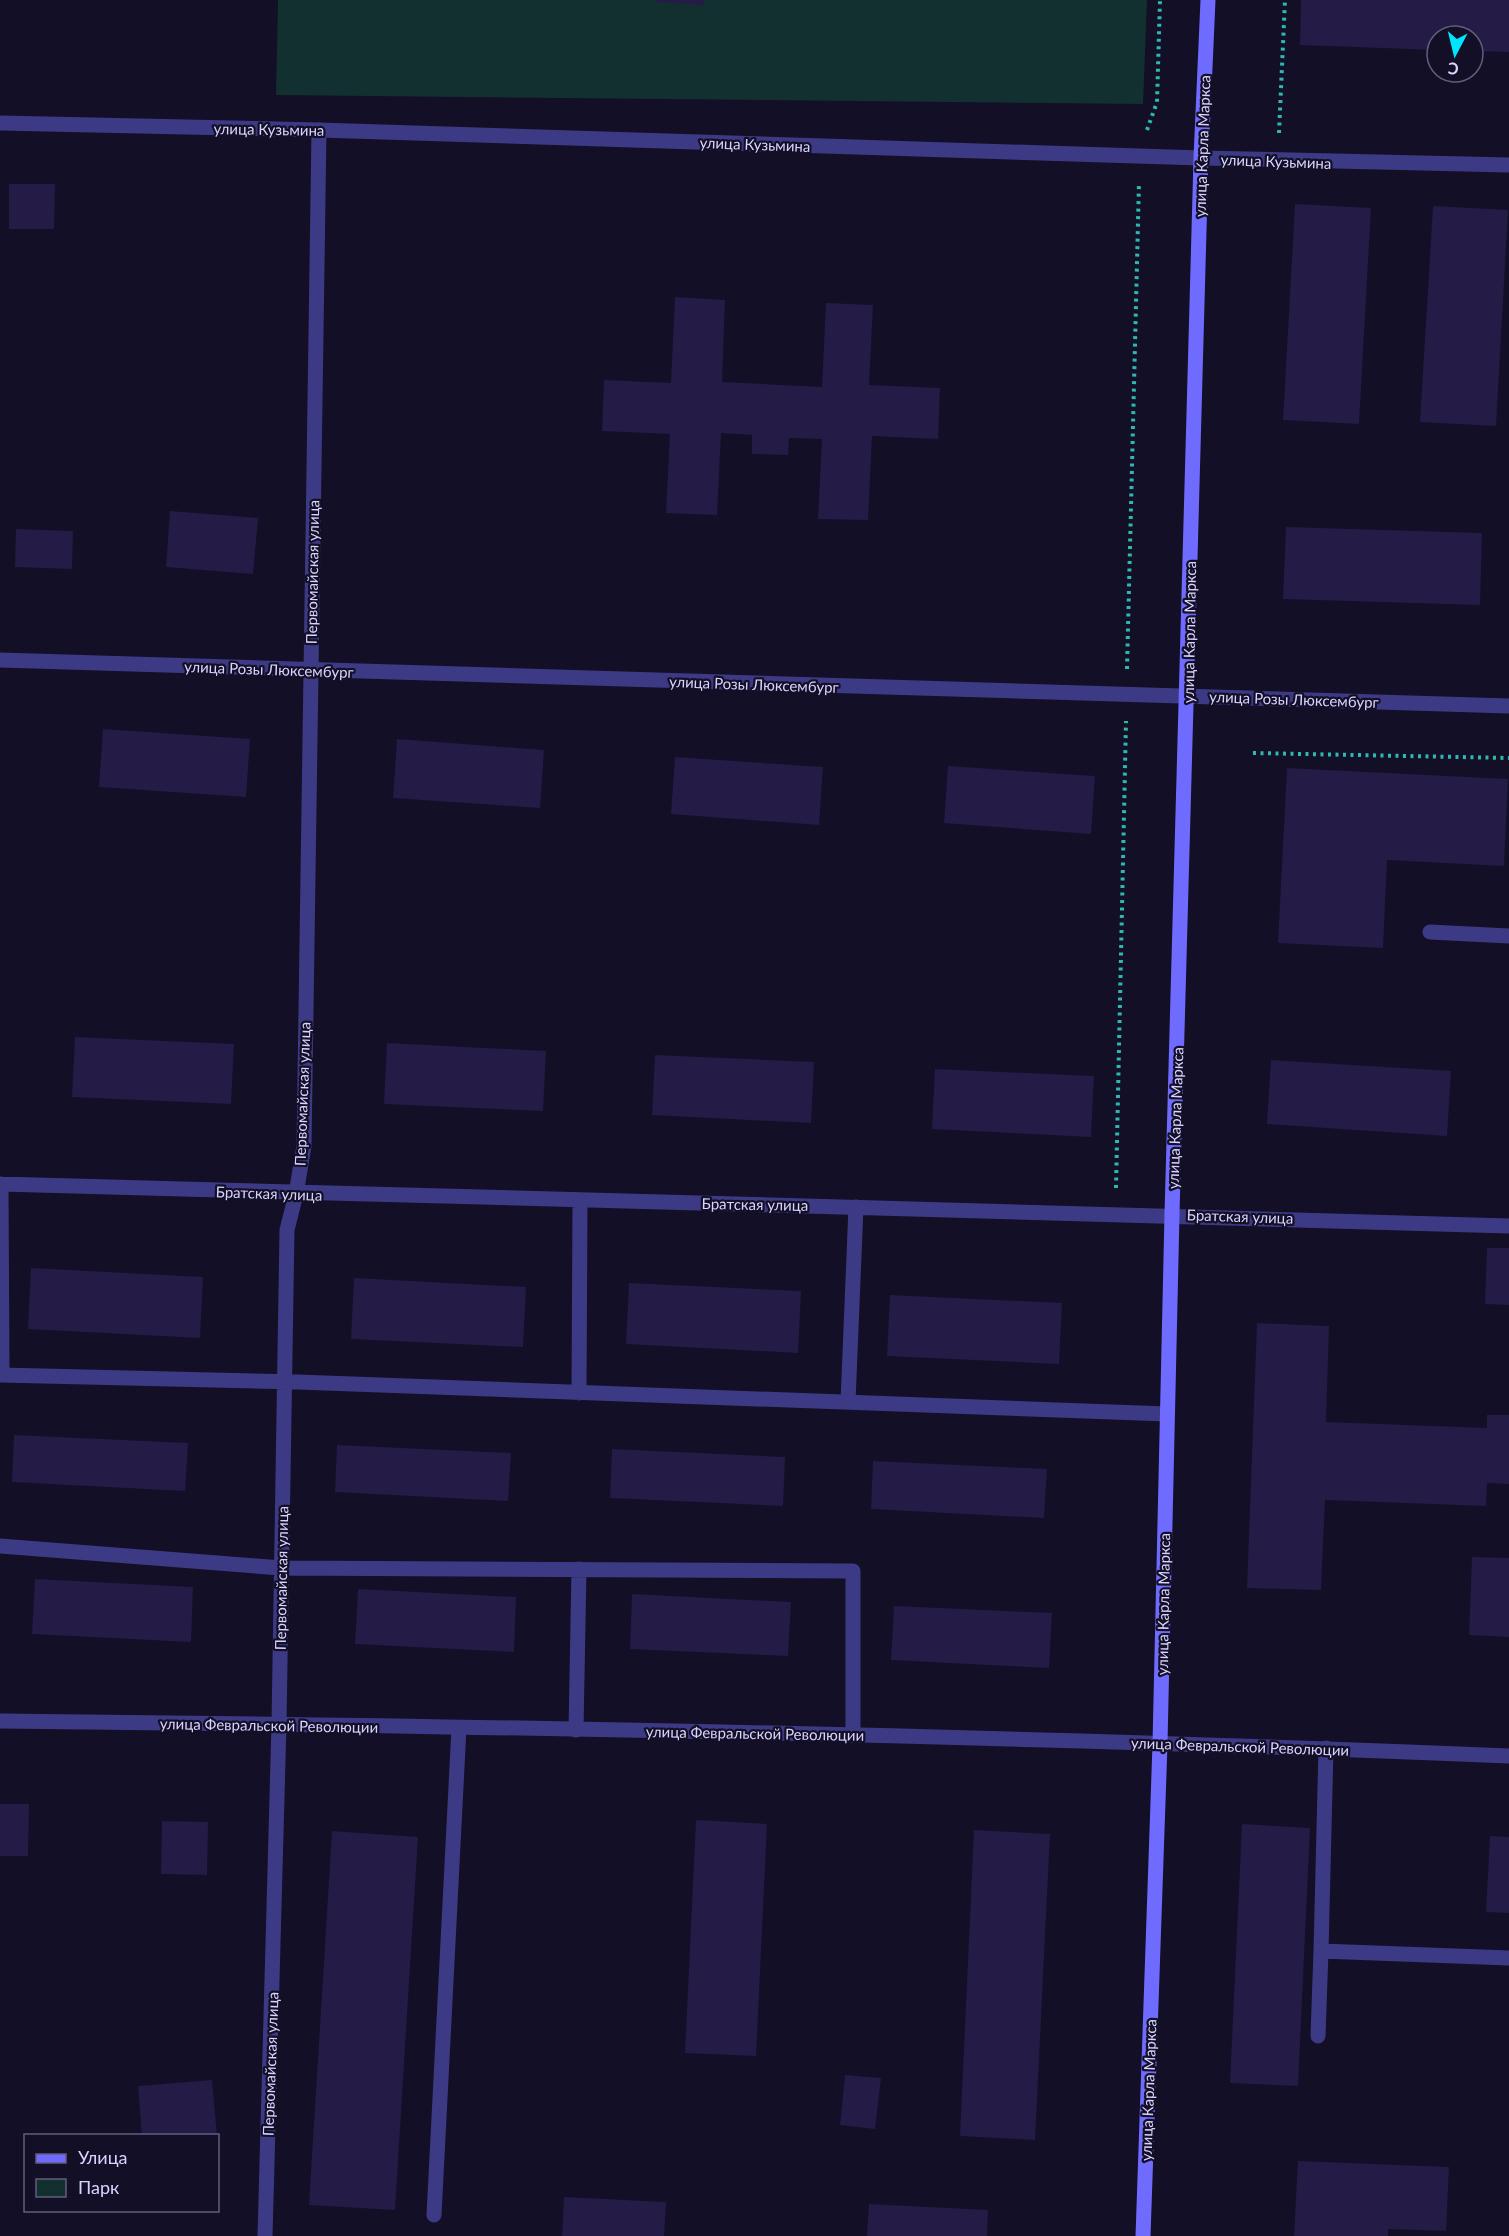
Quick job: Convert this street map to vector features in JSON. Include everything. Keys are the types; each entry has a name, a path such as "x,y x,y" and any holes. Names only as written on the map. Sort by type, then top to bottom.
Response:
{"main road":[{"name":"улица Карла Маркса","path":"1143,2236 1160,1744 1201,158 1208,0"}],"street":[{"name":"улица Кузьмина","path":"0,123 319,130 1279,161 1509,165"},
{"name":"Первомайская улица","path":"265,2236 279,1724 287,1230 296,1194 303,1146 319,130"},
{"name":"улица Розы Люксембург","path":"0,660 1509,706"},
{"path":"1430,932 1509,936"},
{"name":"Братская улица","path":"1,1184 296,1194 1115,1212 1509,1226"},
{"path":"1,1184 1,1375 285,1382 1167,1414"},
{"path":"579,1393 580,1201"},
{"path":"848,1402 856,1207"},
{"path":"0,1546 282,1568 853,1571 853,1735"},
{"path":"576,1730 579,1569"},
{"name":"улица Февральской Революции","path":"0,1721 853,1735 1326,1748 1509,1756"},
{"path":"434,2215 459,1728"},
{"path":"1318,2036 1326,1748"},
{"path":"1321,1951 1509,1959"}],"path":[{"path":"1115,1212 1139,156 1156,102 1160,0"},
{"path":"1279,161 1285,0"},
{"path":"1253,753 1509,758"}],"green space":[{"path":"278,0 1147,0 1143,104 276,95"}],"building":[{"path":"657,0 705,0 704,5 657,2"},
{"path":"1301,0 1509,0 1509,52 1485,51 1485,24 1425,24 1425,50 1300,45"},
{"path":"9,184 55,184 54,229 9,229"},
{"path":"1295,204 1371,208 1359,424 1283,420"},
{"path":"1433,206 1508,210 1496,426 1420,422"},
{"path":"675,297 725,300 722,382 822,387 826,303 873,305 869,385 940,388 938,439 872,436 868,520 818,519 822,439 789,438 788,455 752,454 752,435 721,433 717,515 666,513 670,434 602,431 604,380 671,383"},
{"path":"170,511 258,518 253,574 166,567"},
{"path":"1286,527 1482,533 1480,605 1283,599"},
{"path":"16,529 73,531 72,569 15,567"},
{"path":"103,729 250,739 246,797 99,787"},
{"path":"397,739 544,750 540,808 393,798"},
{"path":"675,757 823,767 819,825 671,814"},
{"path":"948,766 1095,776 1091,834 944,823"},
{"path":"1287,768 1508,779 1504,866 1387,860 1383,948 1278,943"},
{"path":"75,1037 234,1044 231,1104 72,1097"},
{"path":"387,1043 546,1051 543,1111 384,1104"},
{"path":"655,1055 814,1062 811,1123 652,1115"},
{"path":"1271,1060 1451,1071 1447,1136 1267,1124"},
{"path":"935,1069 1094,1076 1091,1137 932,1129"},
{"path":"1487,1248 1509,1248 1509,1305 1485,1304"},
{"path":"31,1268 203,1277 200,1338 28,1329"},
{"path":"354,1278 526,1287 523,1347 351,1339"},
{"path":"629,1283 801,1291 798,1353 626,1344"},
{"path":"890,1295 1062,1303 1059,1364 887,1356"},
{"path":"1257,1323 1329,1326 1326,1422 1487,1428 1487,1415 1509,1415 1509,1484 1487,1483 1486,1506 1325,1500 1321,1590 1247,1588"},
{"path":"14,1435 188,1443 185,1491 12,1482"},
{"path":"337,1445 511,1453 508,1501 335,1492"},
{"path":"612,1449 785,1457 783,1506 610,1498"},
{"path":"873,1461 1047,1469 1044,1518 871,1509"},
{"path":"1472,1557 1509,1558 1509,1637 1469,1635"},
{"path":"35,1579 193,1587 191,1642 32,1634"},
{"path":"358,1589 516,1597 514,1652 355,1644"},
{"path":"632,1594 791,1602 788,1656 630,1649"},
{"path":"894,1606 1052,1613 1049,1668 891,1660"},
{"path":"0,1804 29,1804 28,1856 0,1856"},
{"path":"696,1820 767,1824 756,2056 685,2053"},
{"path":"162,1821 208,1822 207,1875 161,1874"},
{"path":"1242,1824 1310,1828 1298,2086 1230,2083"},
{"path":"974,1830 1050,1834 1035,2140 960,2136"},
{"path":"332,1831 418,1837 395,2210 309,2205"},
{"path":"1490,1836 1509,1837 1509,1913 1486,1912"},
{"path":"845,2075 881,2078 875,2129 840,2125"},
{"path":"212,2080 217,2134 142,2134 138,2086"},
{"path":"1298,2161 1449,2167 1446,2231 1388,2229 1388,2236 1294,2236"},
{"path":"564,2197 666,2202 664,2236 562,2236"},
{"path":"869,2204 988,2210 987,2236 867,2236"}]}
